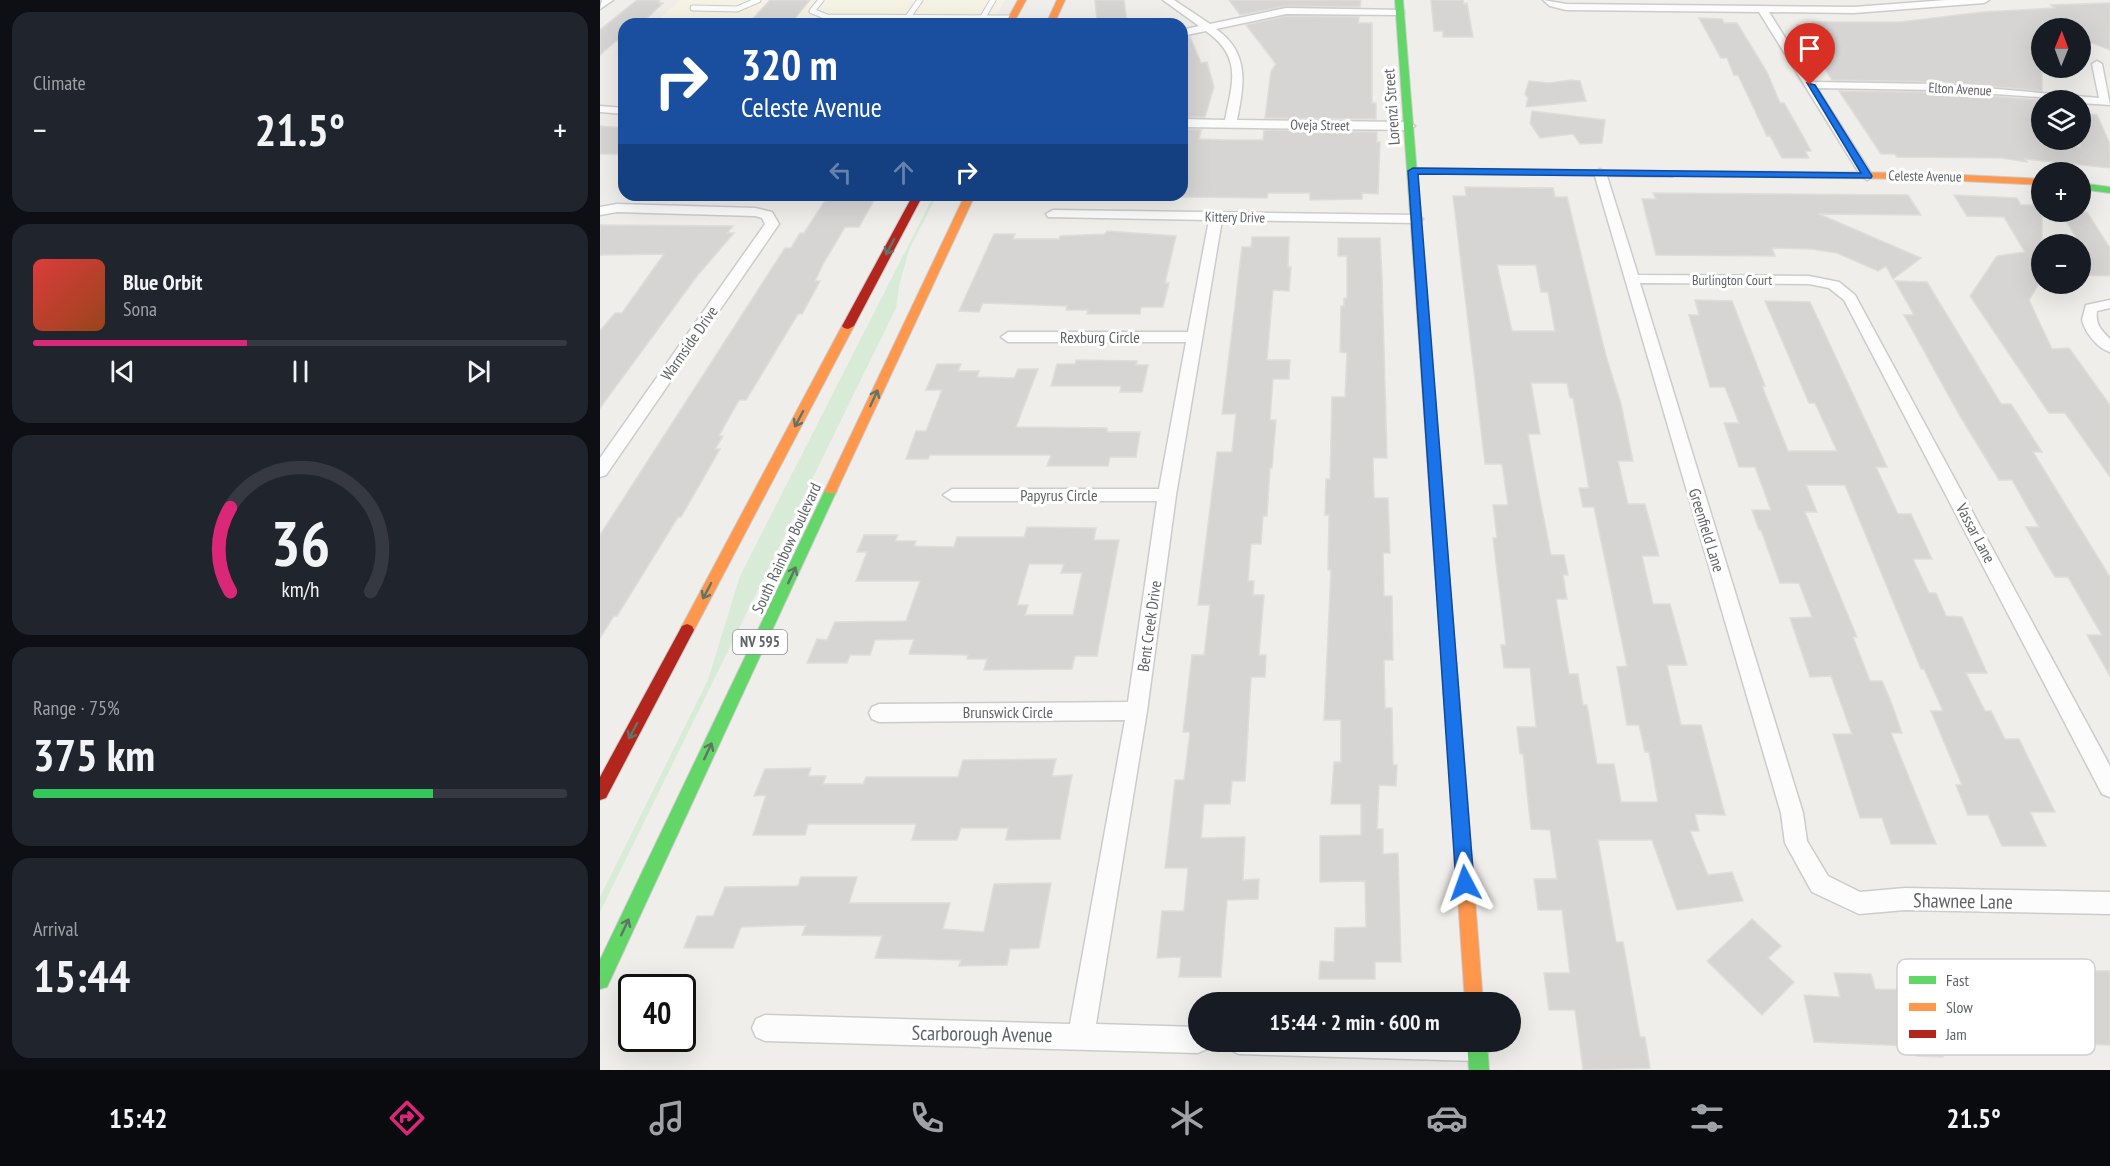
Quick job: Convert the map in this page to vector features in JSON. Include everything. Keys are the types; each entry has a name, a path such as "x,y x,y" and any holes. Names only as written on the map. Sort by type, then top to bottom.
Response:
{"street":[{"path":"600,6 608,0"},
{"path":"1013,18 1022,0"},
{"path":"1168,0 1226,40 1238,58 1238,80 1230,124"},
{"path":"1551,2 1566,7 1854,10 1984,0"},
{"path":"1052,18 1057,3"},
{"path":"1188,32 1286,11 1400,6"},
{"name":"Lorenzi Street","path":"1400,6 1473,992"},
{"path":"1761,8 1868,176"},
{"path":"2097,64 2108,102"},
{"name":"Elton Avenue","path":"1810,85 1961,88 2108,102"},
{"path":"600,109 618,110"},
{"name":"Oveja Street","path":"1188,123 1409,126"},
{"name":"Celeste Avenue","path":"1413,171 1868,176 2031,182"},
{"name":"Greenfield Lane","path":"1600,173 1792,813 1796,843 1820,884"},
{"path":"2091,187 2110,190"},
{"path":"600,794 915,201"},
{"name":"South Rainbow Boulevard","path":"600,980 967,201"},
{"name":"Warmside Drive","path":"600,211 617,208 755,212 767,215 772,224 600,471"},
{"name":"Kittery Drive","path":"1053,214 1416,219"},
{"name":"Bent Creek Drive","path":"1081,1036 1137,711 1167,495 1193,337 1216,216"},
{"name":"Burlington Court","path":"1631,279 1809,280 1833,285"},
{"name":"Vassar Lane","path":"1833,285 1850,298 1860,312 2110,787"},
{"path":"2110,304 2091,308 2087,317 2090,327 2110,347"},
{"name":"Rexburg Circle","path":"1008,337 1193,337"},
{"name":"Papyrus Circle","path":"952,495 1167,495"},
{"name":"Brunswick Circle","path":"879,713 1137,711"},
{"name":"Shawnee Lane","path":"1820,884 1859,903 1905,900 2110,903"},
{"name":"Scarborough Avenue","path":"765,1028 1188,1040"},
{"path":"1458,1052 1478,1053"}],"lane":[{"path":"693,8 743,8 752,6 758,0"},
{"path":"821,0 812,11 817,15 990,18"},
{"path":"908,17 920,0"},
{"path":"983,17 993,0"}],"shaded area":[{"path":"680,0 1005,0 994,18 660,18"}],"green space":[{"path":"931,201 934,201 909,250 899,286 896,308 600,912 600,897 708,680 740,576"}],"building":[{"path":"637,0 660,0 658,3 663,3 647,18 618,18 618,41 600,55 600,30"},
{"path":"770,0 810,0 795,18 754,18"},
{"path":"1095,0 1124,0 1126,18 1097,18"},
{"path":"1229,0 1361,0 1360,7 1286,6 1240,15"},
{"path":"1431,0 1463,0 1464,4 1467,3 1473,37 1443,37 1443,31 1434,31"},
{"path":"2110,3 2110,50 2091,43 2091,18 2031,18 2031,78 2042,78 2042,90 1938,82 1832,80 1797,25 1814,25 1812,22 1901,22 1982,12 2055,8 2051,5"},
{"path":"1286,16 1359,17 1358,23 1372,23 1372,103 1376,103 1376,119 1265,118 1271,71 1276,64 1246,25"},
{"path":"1699,18 1722,19 1724,23 1737,23 1767,72 1780,103 1784,103 1811,151 1805,151 1809,158 1782,158 1770,136 1767,136 1738,75 1734,75 1727,58 1721,58"},
{"path":"1188,37 1190,37 1201,63 1207,62 1214,87 1205,117 1188,117"},
{"path":"1529,81 1549,83 1580,81 1586,101 1526,107 1528,98 1525,94"},
{"path":"1839,91 1938,92 2031,99 2031,150 2091,150 2091,114 2097,115 2110,144 2110,168 2091,166 2091,162 2025,159 2027,162 2002,158 1897,157 1895,154 1881,154"},
{"path":"1532,111 1605,120 1602,143 1580,144 1573,134 1540,138 1530,123"},
{"path":"600,126 618,128 618,154 600,154"},
{"path":"1188,129 1201,130 1199,139 1227,140 1263,140 1264,130 1377,132 1377,142 1380,142 1378,194 1362,193 1362,199 1310,200 1310,193 1268,193 1267,198 1188,197"},
{"path":"1465,187 1553,188 1555,197 1567,197 1606,356 1621,404 1633,461 1618,461 1628,504 1645,504 1659,556 1642,556 1653,604 1670,604 1687,665 1667,665 1681,725 1701,725 1725,815 1695,814 1699,831 1690,831 1708,875 1732,872 1743,901 1677,910 1652,840 1598,840 1616,942 1623,942 1640,1037 1645,1037 1650,1068 1583,1070 1575,1010 1549,1010 1544,973 1570,973 1562,910 1538,910 1534,879 1557,879 1550,830 1531,829 1523,754 1520,754 1517,727 1536,727 1530,668 1504,668 1501,645 1506,645 1493,538 1497,538 1493,505 1508,505 1502,464 1485,464 1453,196 1466,196","holes":["1497,265 1536,265 1541,292 1548,292 1555,331 1512,331","1531,383 1567,383 1570,398 1573,398 1589,488 1579,488 1583,507 1594,507 1627,666 1617,667 1627,725 1639,725 1645,752 1649,752 1658,802 1621,802 1614,764 1597,764 1587,705 1583,705 1578,674 1569,674 1556,599 1567,599 1563,575 1568,575 1564,555 1551,555 1538,489 1528,434 1540,434"]},
{"path":"1653,193 1908,195 1921,215 1819,214 1921,258 1893,279 1886,266 1878,271 1837,253 1811,249 1772,248 1775,256 1656,255 1642,199 1656,199"},
{"path":"1954,195 2017,198 2021,205 2031,205 2031,222 2042,222 2042,234 2031,234 2033,294 2029,300 2052,349 2069,348 2110,405 2110,477 2065,413 2049,413 1970,296 1997,256 2025,252 2004,217 1967,216"},
{"path":"874,201 859,227 845,227 823,264 815,281 820,281 802,314 798,314 746,400 739,400 719,436 723,436 715,449 720,449 681,517 678,517 617,616 614,616 600,638 600,535 785,248 791,248 800,233 804,233 824,202"},
{"path":"2091,218 2110,248 2110,276 2091,275 2091,234 2074,234 2067,222 2091,222"},
{"path":"600,225 733,226 727,233 734,233 697,276 600,408 600,331 615,313 622,313 664,254 600,255"},
{"path":"1107,231 1176,236 1165,283 1169,283 1163,307 1141,307 1140,314 1087,314 1088,310 1066,310 1067,306 983,303 979,312 959,311 994,234 1015,234 1013,239 1059,239 1060,236 1105,234"},
{"path":"1252,237 1289,237 1288,267 1291,267 1289,291 1273,290 1267,360 1290,360 1289,379 1273,379 1270,420 1276,420 1267,516 1263,516 1261,544 1251,544 1248,581 1254,581 1253,595 1264,595 1259,655 1266,655 1265,677 1251,677 1245,781 1232,781 1230,804 1204,804 1201,838 1245,837 1243,880 1259,879 1258,899 1227,900 1221,977 1179,977 1181,957 1157,958 1162,911 1184,911 1188,868 1165,868 1175,780 1184,780 1190,732 1183,732 1192,655 1204,655 1210,605 1198,605 1217,452 1232,452 1236,414 1222,414 1242,247 1251,247"},
{"path":"1338,238 1380,238 1382,277 1387,458 1373,458 1374,498 1388,498 1390,553 1383,553 1384,596 1392,596 1393,660 1384,660 1385,708 1392,708 1393,765 1397,765 1396,786 1379,785 1377,829 1383,829 1383,854 1398,853 1401,962 1375,962 1375,979 1319,979 1320,961 1334,962 1335,928 1366,927 1365,881 1320,882 1320,836 1361,835 1361,804 1331,804 1334,762 1341,762 1341,720 1324,720 1331,570 1328,570 1329,515 1325,515 1326,479 1330,479 1332,397 1345,397 1347,353 1340,352 1341,306 1344,306 1344,298 1347,298 1347,256 1338,256"},
{"path":"1895,281 1927,282 2001,404 2011,404 2042,452 2033,452 2110,577 2110,676 2087,635 2102,635 2068,577 2055,577 2043,557 2026,527 2039,527 2012,480 1999,480 1960,416 1904,315 1914,315"},
{"path":"1695,300 1732,301 1788,451 1837,451 1815,403 1809,403 1765,301 1810,302 1887,467 1876,467 1898,514 1911,514 1932,559 1913,559 1929,593 1936,593 1946,616 1962,617 1987,673 1966,673 1985,711 1991,711 2005,739 2019,739 2055,812 2030,812 2046,846 2002,846 1988,815 1968,815 1956,785 1962,785 1931,711 1943,711 1924,669 1921,669 1845,485 1806,485 1817,512 1805,512 1857,637 1853,637 1870,681 1882,681 1890,699 1902,733 1891,733 1936,844 1891,844 1882,818 1860,818 1833,734 1852,734 1831,676 1810,677 1790,618 1812,617 1799,583 1780,583 1761,530 1759,530 1752,510 1771,510 1755,467 1739,467 1724,423 1739,423 1725,387 1710,387 1689,315 1699,315"},
{"path":"1076,360 1137,361 1136,365 1148,365 1142,392 1120,392 1121,386 1051,386 1057,364 1075,364"},
{"path":"937,364 961,364 958,371 979,371 977,377 1014,378 1018,369 1038,369 1016,427 1107,428 1107,432 1140,432 1136,457 1110,457 1108,466 1047,466 1051,455 930,455 928,459 906,459 916,431 926,431 942,390 926,390"},
{"path":"1027,527 1096,528 1094,540 1119,540 1097,656 1075,656 1072,669 984,670 987,659 967,659 968,655 909,654 914,639 875,640 870,655 850,655 847,663 807,663 817,639 827,640 835,622 906,621 920,581 856,581 867,552 857,552 864,535 898,535 895,541 916,541 914,546 954,547 957,537 1024,537","holes":["1029,564 1064,564 1061,573 1082,573 1073,615 1025,615 1028,605 1017,605"]},
{"path":"1056,759 1052,776 1072,775 1060,839 1006,840 1008,828 961,828 957,840 912,840 916,824 808,824 805,835 753,835 766,795 754,796 765,769 811,768 808,776 826,776 823,784 863,784 866,777 958,777 963,760"},
{"path":"801,877 857,877 849,903 950,903 943,929 984,932 994,884 1051,883 1039,948 1010,949 1007,965 959,966 961,960 875,958 882,936 802,935 806,925 741,927 733,948 684,948 697,916 713,916 725,887 798,886"},
{"path":"1752,919 1781,946 1768,958 1794,982 1762,1015 1707,961"},
{"path":"2095,971 2110,971 2110,1045 2095,1044"},
{"path":"1834,973 1871,974 1875,989 1897,989 1897,1045 1814,1042 1804,995 1840,997"},
{"path":"1942,1055 1943,1057 1916,1056"}],"traffic: fast":[{"path":"1399,0 1445,610"},
{"path":"2091,187 2110,190"},
{"path":"600,980 831,490"},
{"path":"1478,1052 1479,1070"}],"traffic: slow":[{"path":"1012,18 1022,0"},
{"path":"1053,18 1061,0"},
{"path":"1673,174 1921,176 2031,181"},
{"path":"831,490 967,201"},
{"path":"687,630 848,326"},
{"path":"1459,796 1473,992"}],"traffic: jam":[{"path":"1413,171 1673,174"},
{"path":"848,326 915,201"},
{"path":"1445,610 1459,796"},
{"path":"600,793 687,630"}],"route":[{"path":"1465,883 1413,171 1868,176 1810,85"}]}
